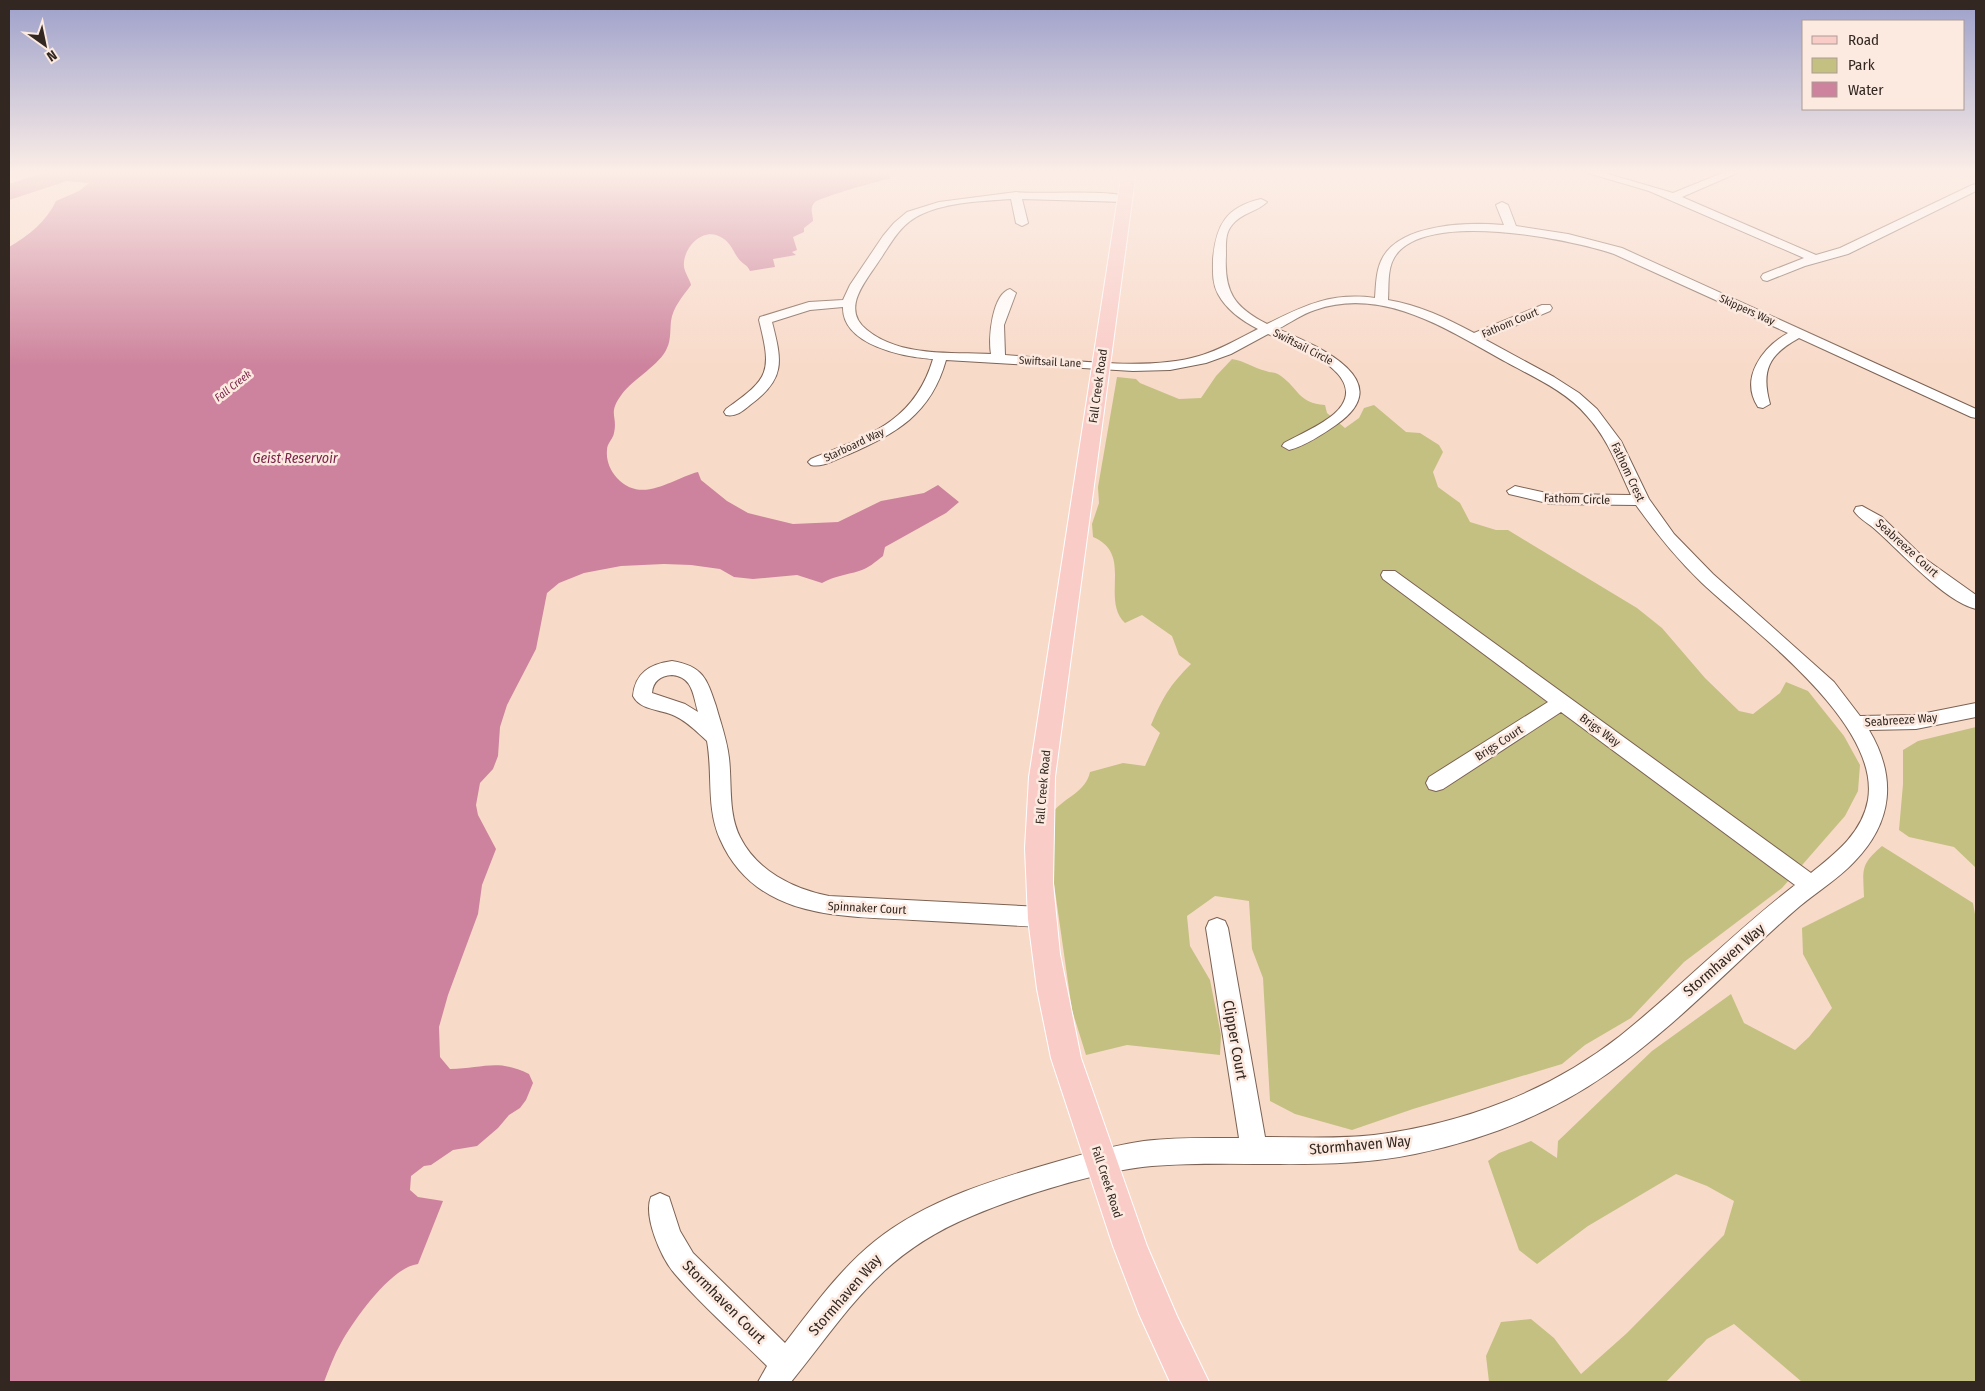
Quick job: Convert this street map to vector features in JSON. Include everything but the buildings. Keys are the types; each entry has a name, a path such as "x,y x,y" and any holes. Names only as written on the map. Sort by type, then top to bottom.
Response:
{"main road":[{"name":"Fall Creek Road","path":"1120,236 1042,778 1038,846 1042,917 1050,978 1066,1061 1111,1197 1155,1310 1190,1382"}],"street":[{"path":"731,412 756,395 772,376 774,354 765,320 809,306 849,303 853,292 889,236"},
{"name":"Swiftsail Circle","path":"1222,236 1220,277 1222,289 1232,304 1248,318 1333,361 1346,373 1354,389 1352,402 1342,413 1289,446"},
{"path":"1381,302 1384,267 1390,254 1399,245 1420,236"},
{"name":"Skippers Way","path":"1566,236 1606,246 1976,414"},
{"path":"1766,236 1815,259"},
{"path":"1767,277 1815,259 1844,251 1875,236"},
{"path":"1000,359 996,342 997,323 1010,293"},
{"name":"Swiftsail Lane","path":"849,303 849,312 854,322 870,338 897,350 940,356 1143,367 1193,362 1226,351 1307,308 1325,303 1354,300 1381,302"},
{"name":"Fathom Crest","path":"1381,302 1426,314 1474,338 1557,384 1595,415 1614,440 1641,500 1663,531 1695,567 1822,683 1845,707 1855,723"},
{"name":"Fathom Court","path":"1474,338 1546,308"},
{"path":"1763,404 1758,382 1762,364 1774,348 1799,333"},
{"name":"Starboard Way","path":"816,462 874,438 908,416 931,388 940,356"},
{"name":"Fathom Circle","path":"1515,491 1551,499 1641,500"},
{"name":"Seabreeze Court","path":"1862,511 1886,528 1924,566 1976,603"},
{"name":"Brigs Way","path":"1389,575 1811,885"},
{"name":"Brigs Court","path":"1436,783 1562,702"},
{"name":"Seabreeze Way","path":"1855,723 1916,722 1976,710"},
{"name":"Stormhaven Way","path":"780,1374 837,1300 881,1253 905,1235 974,1201 1101,1163 1155,1153 1334,1150 1407,1143 1482,1123 1533,1103 1606,1062 1853,849 1864,834 1878,799 1875,764 1870,749 1855,723"},
{"name":"Spinnaker Court","path":"716,738 723,810 728,832 738,853 750,868 782,891 801,900 829,906 1042,917"},
{"name":"Clipper Court","path":"1216,928 1254,1151"},
{"name":"Stormhaven Court","path":"660,1206 668,1236 683,1263 780,1374"}],"green space":[{"path":"1232,359 1279,375 1304,398 1316,404 1325,405 1327,413 1345,428 1359,418 1364,408 1374,405 1406,432 1420,433 1439,445 1443,452 1433,472 1438,487 1460,503 1470,522 1496,530 1508,530 1637,608 1662,628 1705,678 1739,711 1753,714 1780,693 1786,682 1808,691 1844,736 1860,765 1858,791 1845,816 1782,888 1684,962 1631,1018 1585,1045 1562,1064 1413,1109 1352,1130 1295,1114 1270,1101 1263,978 1252,949 1249,901 1215,896 1187,916 1190,946 1210,980 1221,1035 1220,1055 1127,1045 1086,1055 1072,1010 1052,870 1053,812 1084,785 1090,772 1123,763 1145,766 1160,733 1151,725 1155,715 1172,686 1191,664 1179,655 1172,636 1142,615 1125,623 1118,613 1115,602 1115,565 1112,554 1105,545 1093,537 1092,524 1099,503 1098,487 1117,377 1136,379 1140,383 1179,399 1201,398 1216,376"},
{"path":"1976,727 1976,868 1954,847 1909,837 1899,830 1903,784 1903,750 1918,741"},
{"path":"1882,846 1973,903 1976,920 1976,1382 1802,1382 1734,1324 1707,1339 1666,1382 1489,1382 1486,1356 1501,1322 1531,1319 1554,1338 1581,1374 1627,1333 1724,1235 1734,1201 1707,1186 1676,1174 1588,1226 1537,1264 1519,1250 1488,1161 1499,1153 1531,1141 1557,1158 1558,1141 1652,1051 1731,994 1744,1023 1795,1050 1809,1037 1832,1008 1803,954 1802,928 1864,897 1864,868 1870,858"}],"water":[{"name":"Geist Reservoir","path":"25,236 702,236 691,245 684,259 684,267 691,285 674,311 669,342 664,354 627,388 615,406 615,427 607,448 607,454 610,469 617,478 627,486 647,490 698,472 701,480 727,501 748,513 793,524 838,522 881,501 924,493 938,485 959,502 946,513 885,547 883,556 869,567 822,583 797,575 753,579 734,577 720,569 664,564 621,566 584,573 559,583 547,593 536,649 507,705 500,727 498,756 493,769 480,783 476,805 478,815 496,849 482,885 478,914 448,995 439,1027 440,1057 450,1069 498,1065 508,1066 529,1074 533,1083 526,1100 520,1108 509,1115 498,1128 477,1146 453,1150 431,1165 424,1166 411,1176 410,1190 418,1197 443,1201 418,1264 407,1267 396,1274 374,1296 338,1348 324,1382 9,1382 9,247"},
{"name":"Geist Reservoir","path":"719,236 795,236 793,237 797,250 792,252 796,255 773,259 775,267 750,271 724,239"}],"water label":[{"name":"Fall Creek","path":"233,386"}]}
